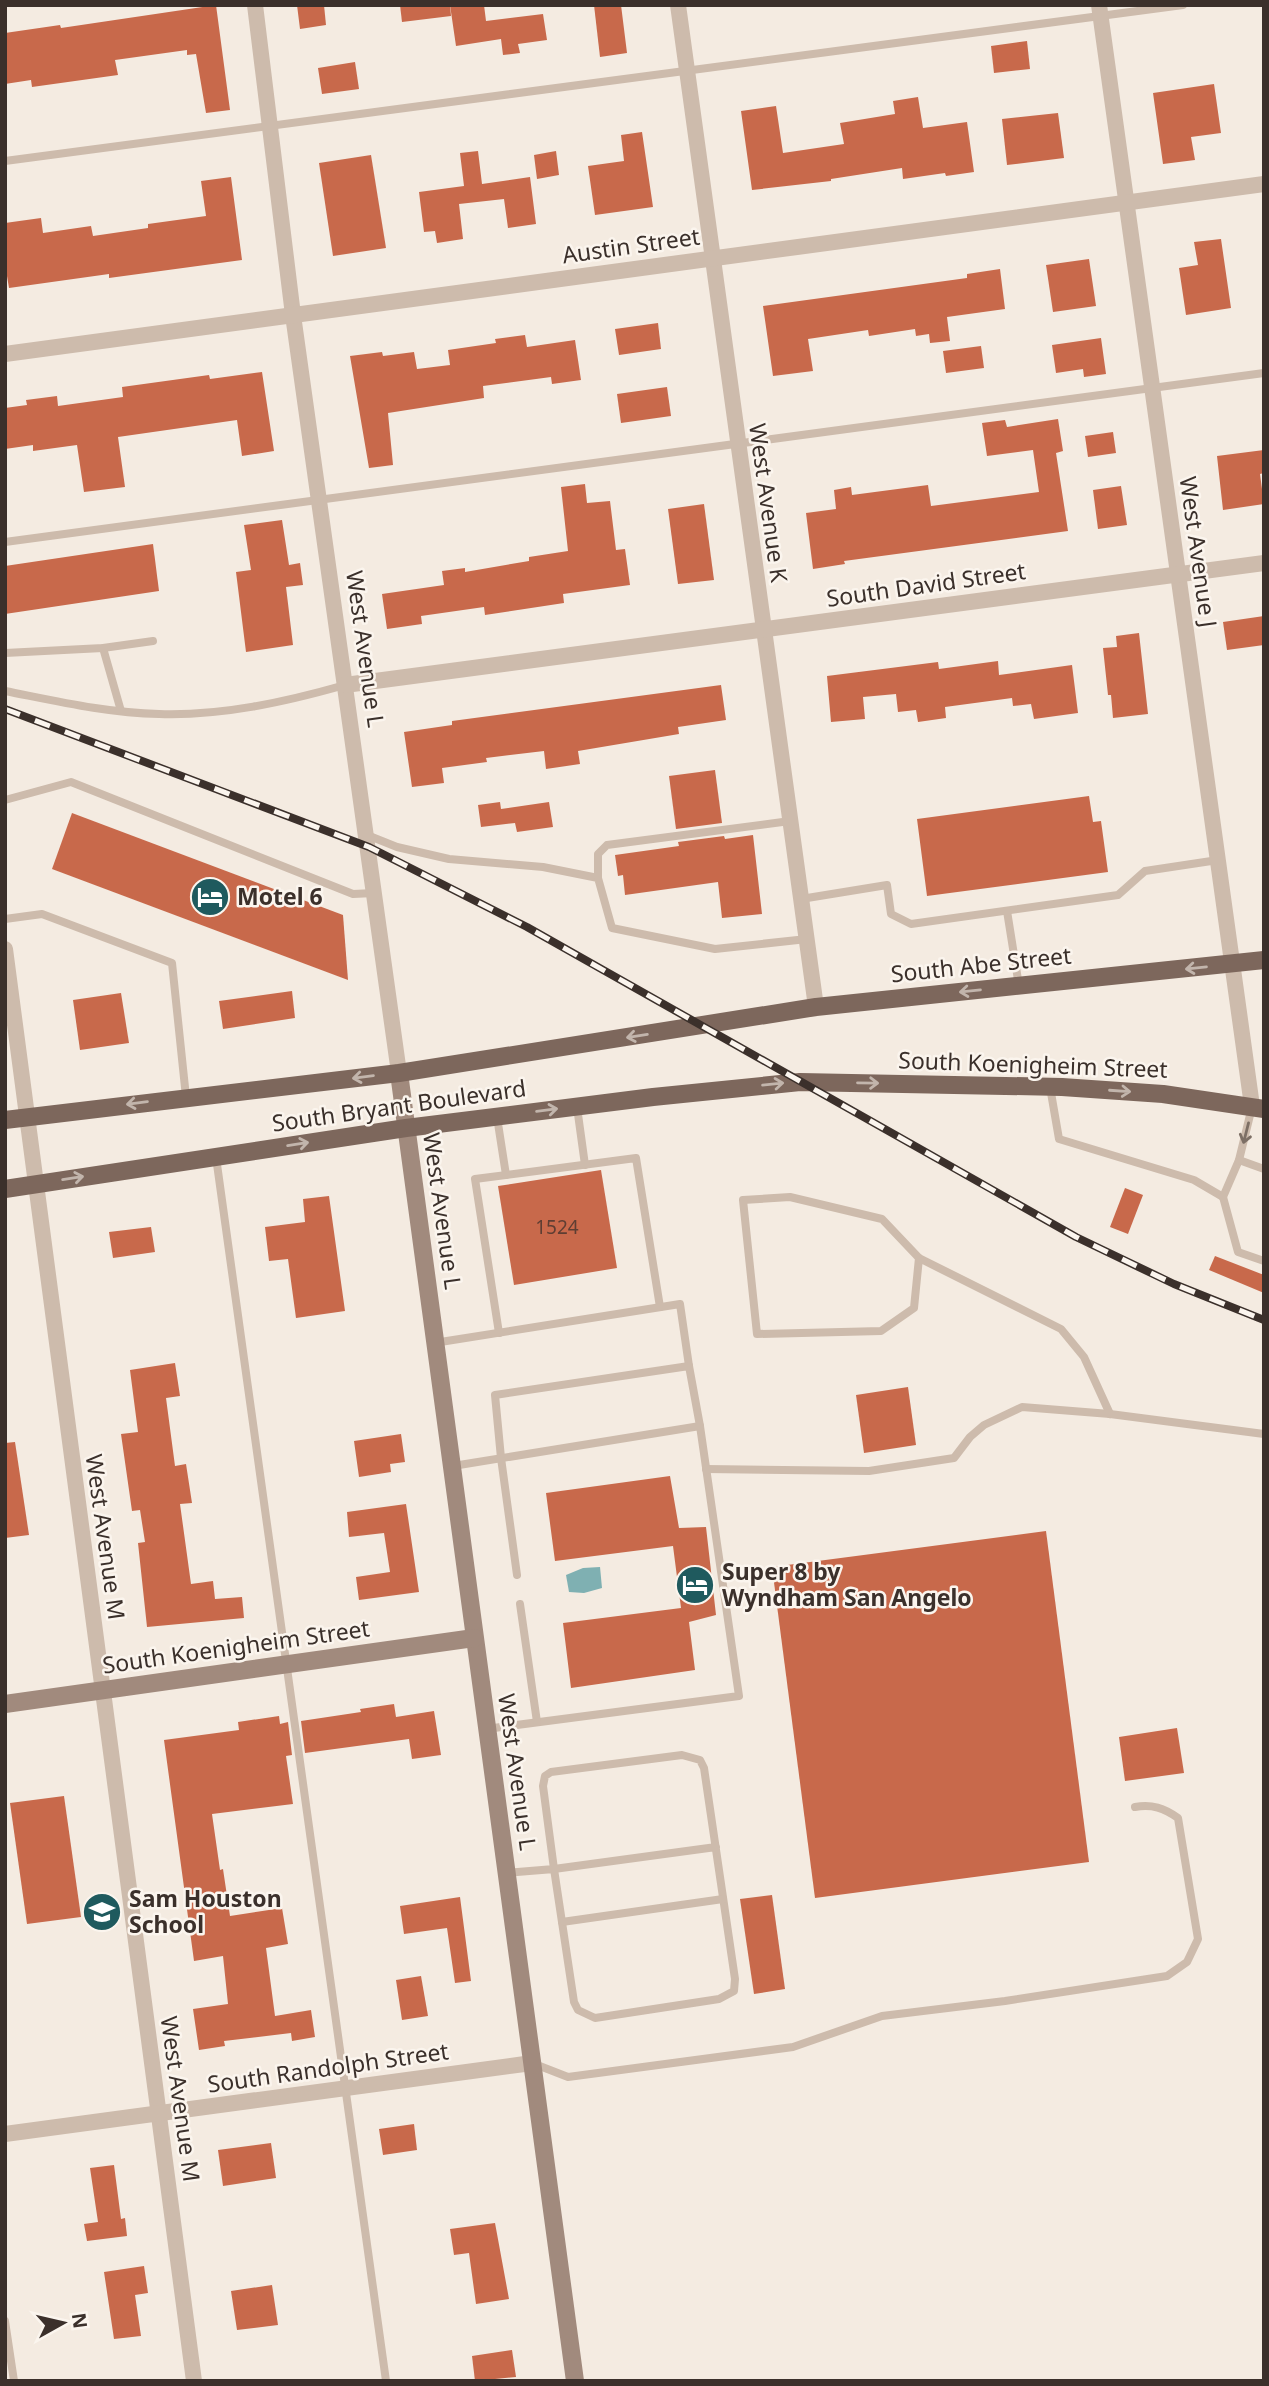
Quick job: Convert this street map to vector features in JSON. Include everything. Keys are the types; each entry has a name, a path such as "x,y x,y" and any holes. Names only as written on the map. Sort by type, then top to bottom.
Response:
{"main road":[{"name":"South Abe Street","path":"704,1026 816,1007 1264,960"},
{"name":"South Bryant Boulevard","path":"5,1120 399,1073 704,1026"},
{"name":"West Avenue L","path":"399,1073 575,2381"},
{"name":"South Bryant Boulevard","path":"5,1189 406,1128 800,1082"},
{"name":"South Koenigheim Street","path":"800,1082 1050,1087 1163,1094 1258,1108"},
{"name":"South Koenigheim Street","path":"5,1704 474,1638"}],"street":[{"name":"West Avenue L","path":"255,5 293,315 399,1073"},
{"name":"West Avenue K","path":"678,5 816,1007"},
{"name":"West Avenue J","path":"1100,11 1232,964 1258,1108"},
{"name":"Austin Street","path":"5,354 1264,184"},
{"name":"South David Street","path":"345,685 1264,563"},
{"name":"West Avenue M","path":"5,949 194,2381"},
{"name":"South Randolph Street","path":"5,2134 533,2063"}],"lane":[{"path":"5,161 687,71 1100,11 1183,5"},
{"path":"5,542 1264,373"},
{"path":"5,653 103,648 153,641"},
{"path":"103,648 121,711"},
{"path":"5,691 94,709 160,714 217,712 288,701 345,685"},
{"path":"5,800 71,782 353,894 375,892"},
{"path":"790,821 607,845 598,854 598,878 612,928 715,949 807,939"},
{"path":"367,835 397,847 449,859 542,867 598,878"},
{"path":"801,899 887,885 891,914 911,924 1118,895 1145,871 1218,860"},
{"path":"1007,911 1019,986"},
{"path":"5,919 42,914 172,963 187,1097"},
{"path":"1050,1087 1059,1139 1194,1180 1223,1197"},
{"path":"577,1107 585,1165"},
{"path":"1258,1108 1223,1197 1238,1252 1264,1261"},
{"path":"497,1116 506,1175"},
{"path":"216,1157 386,2381"},
{"path":"499,1332 475,1179 636,1158 660,1307"},
{"path":"1239,1160 1264,1169"},
{"path":"919,1258 914,1308 881,1331 757,1334 743,1200 790,1197 882,1219 919,1258 1062,1329 1084,1357 1110,1413"},
{"path":"435,1343 680,1304 739,1696 486,1729"},
{"path":"517,1575 495,1395 689,1366"},
{"path":"706,1469 869,1471 954,1458 970,1437 984,1425 1022,1407 1110,1413 1264,1434"},
{"path":"451,1466 700,1426"},
{"path":"520,1604 537,1722"},
{"path":"682,1755 700,1760 704,1768 716,1847 735,1979 734,1991 719,1999 595,2018 578,2010 573,2002 554,1869 543,1786 545,1776 551,1772 682,1755"},
{"path":"533,2063 568,2077 793,2047 881,2016 1167,1976 1187,1962 1198,1939 1178,1818 1167,1810 1148,1805 1135,1807"},
{"path":"506,1872 554,1869 716,1847"},
{"path":"562,1922 723,1899"},
{"path":"5,2320 13,2381"}],"water":[{"path":"600,1567 602,1588 584,1593 569,1592 566,1575 583,1568"}],"building":[{"path":"216,5 230,110 206,113 196,54 187,55 187,50 115,60 118,75 32,87 31,80 5,84 5,33 60,25 61,28"},
{"path":"297,5 324,5 326,25 300,29"},
{"path":"400,5 450,5 451,16 402,22"},
{"path":"450,5 484,5 486,21 543,14 547,40 518,44 520,53 503,55 501,39 456,46"},
{"path":"594,5 621,5 627,53 600,57"},
{"path":"1027,41 1030,69 994,73 991,46"},
{"path":"355,62 359,89 322,94 318,68"},
{"path":"1214,84 1221,133 1191,137 1195,160 1163,164 1153,93"},
{"path":"918,97 923,128 967,122 974,172 903,179 902,168 831,181 752,190 741,111 776,106 783,153 844,144 840,123 895,114 893,101"},
{"path":"1058,113 1064,158 1007,165 1002,119"},
{"path":"642,132 653,207 595,215 588,166 624,161 621,135"},
{"path":"478,151 482,184 530,177 536,224 508,228 504,199 459,204 463,239 437,243 435,231 424,232 419,192 464,186 460,153"},
{"path":"556,151 559,175 537,179 534,155"},
{"path":"371,155 386,248 333,256 319,163"},
{"path":"231,177 242,260 9,288 5,264 5,223 41,218 43,233 91,226 93,236 148,228 148,224 206,216 201,181"},
{"path":"1221,239 1231,308 1186,315 1179,268 1198,265 1194,242"},
{"path":"1089,259 1096,306 1053,312 1046,265"},
{"path":"1000,269 1005,309 947,317 950,341 930,343 929,334 916,336 915,329 869,336 868,330 808,339 813,371 773,376 763,306 967,278 967,274"},
{"path":"658,323 661,349 619,355 615,329"},
{"path":"525,335 527,347 575,340 581,380 552,384 551,377 483,386 484,398 388,413 393,465 369,468 350,356 414,352 417,369 450,365 448,350 496,343 495,339"},
{"path":"1101,338 1106,374 1084,377 1083,369 1056,373 1052,345"},
{"path":"981,346 984,368 946,373 943,351"},
{"path":"262,372 274,451 242,456 237,420 118,437 125,487 84,492 77,445 33,451 33,445 5,449 5,408 27,405 26,400 57,396 58,406 123,397 122,387 209,375 210,379"},
{"path":"667,387 671,416 621,423 617,394"},
{"path":"1058,419 1063,451 1056,453 1068,531 844,561 845,564 813,569 806,513 836,509 834,490 851,487 852,495 928,485 931,506 1039,492 1033,450 987,456 982,423 1005,420 1007,427"},
{"path":"1113,432 1116,453 1088,457 1085,436"},
{"path":"1264,450 1264,473 1260,474 1264,504 1223,510 1217,456"},
{"path":"585,484 587,503 610,501 616,550 625,549 630,585 563,594 564,603 485,615 484,607 421,616 422,624 387,629 382,594 444,585 442,571 465,568 465,572 568,551 561,487"},
{"path":"1121,486 1127,525 1098,529 1093,490"},
{"path":"704,504 714,580 678,584 668,509"},
{"path":"282,520 289,565 300,563 303,585 286,587 293,645 246,652 236,572 251,570 244,525"},
{"path":"153,544 159,591 5,614 5,566"},
{"path":"1264,616 1264,645 1227,650 1223,622"},
{"path":"1139,633 1148,714 1113,718 1103,648 1117,647 1116,636"},
{"path":"998,661 999,675 1072,665 1078,713 1034,719 1031,704 1013,706 1012,698 945,707 946,718 918,722 916,710 898,712 896,694 863,697 865,719 831,722 827,676 938,662 939,669"},
{"path":"721,685 726,720 678,727 679,734 578,751 580,764 546,769 544,751 486,758 487,762 442,768 444,783 412,787 404,732 452,725 452,721"},
{"path":"715,770 722,823 676,829 669,776"},
{"path":"1089,796 1093,822 1101,821 1108,872 927,896 917,819"},
{"path":"500,802 501,809 549,802 553,827 517,832 515,823 481,827 478,805"},
{"path":"72,813 343,915 348,980 52,869"},
{"path":"753,835 762,914 722,918 718,882 625,895 623,875 618,876 615,855 679,846 678,842"},
{"path":"292,991 295,1018 223,1029 219,1001"},
{"path":"121,993 129,1043 80,1050 73,1000"},
{"path":"601,1170 617,1268 514,1285 498,1186"},
{"path":"1125,1188 1143,1195 1128,1234 1110,1227"},
{"path":"329,1196 345,1311 296,1318 288,1259 269,1261 265,1227 305,1222 303,1199"},
{"path":"151,1227 155,1252 113,1258 109,1232"},
{"path":"1215,1256 1264,1275 1264,1293 1209,1270"},
{"path":"175,1363 180,1396 166,1398 175,1466 186,1464 192,1503 180,1504 191,1584 213,1581 215,1599 242,1597 244,1618 147,1627 138,1543 145,1542 140,1510 132,1511 121,1434 138,1432 130,1370"},
{"path":"908,1387 916,1445 864,1453 856,1395"},
{"path":"401,1434 405,1462 390,1464 391,1472 359,1477 354,1441"},
{"path":"15,1442 29,1535 5,1538 5,1443"},
{"name":"Super 8 by Wyndham San Angelo","path":"670,1476 679,1528 706,1527 716,1615 689,1622 695,1670 571,1688 563,1623 681,1608 673,1546 555,1561 546,1493"},
{"path":"406,1504 419,1592 359,1600 356,1577 390,1572 384,1533 349,1537 347,1512"},
{"path":"1046,1531 1089,1862 815,1898 772,1567"},
{"path":"394,1704 396,1717 434,1711 441,1755 412,1759 409,1739 305,1753 301,1721"},
{"path":"279,1716 280,1724 288,1722 292,1755 286,1756 293,1804 212,1814 230,1916 282,1908 288,1944 266,1948 275,2016 311,2010 315,2037 292,2041 291,2033 224,2041 225,2046 199,2050 193,2009 228,2004 223,1956 194,1961 164,1740 239,1730 238,1722"},
{"path":"1177,1728 1184,1773 1125,1781 1119,1737"},
{"path":"64,1796 81,1917 27,1924 10,1803"},
{"path":"772,1895 785,1989 754,1994 740,1899"},
{"path":"460,1897 471,1981 455,1983 447,1928 404,1934 400,1906"},
{"path":"421,1976 428,2016 402,2020 396,1980"},
{"path":"414,2124 417,2150 383,2155 379,2129"},
{"path":"271,2143 276,2178 223,2186 218,2150"},
{"path":"114,2165 121,2219 125,2218 127,2236 87,2241 84,2224 98,2222 90,2168"},
{"path":"495,2223 509,2299 476,2304 469,2253 454,2255 450,2229"},
{"path":"144,2266 148,2293 135,2295 141,2336 114,2339 104,2272"},
{"path":"272,2285 278,2325 237,2330 231,2291"},
{"path":"512,2350 516,2377 475,2381 472,2356"}],"railway":[{"path":"5,709 369,847 527,927 1076,1237 1174,1284 1264,1320"}],"place":[{"name":"Motel 6","path":"210,897"},
{"name":"Super 8 by Wyndham San Angelo","path":"695,1585"},
{"name":"Sam Houston School","path":"102,1912"}]}
